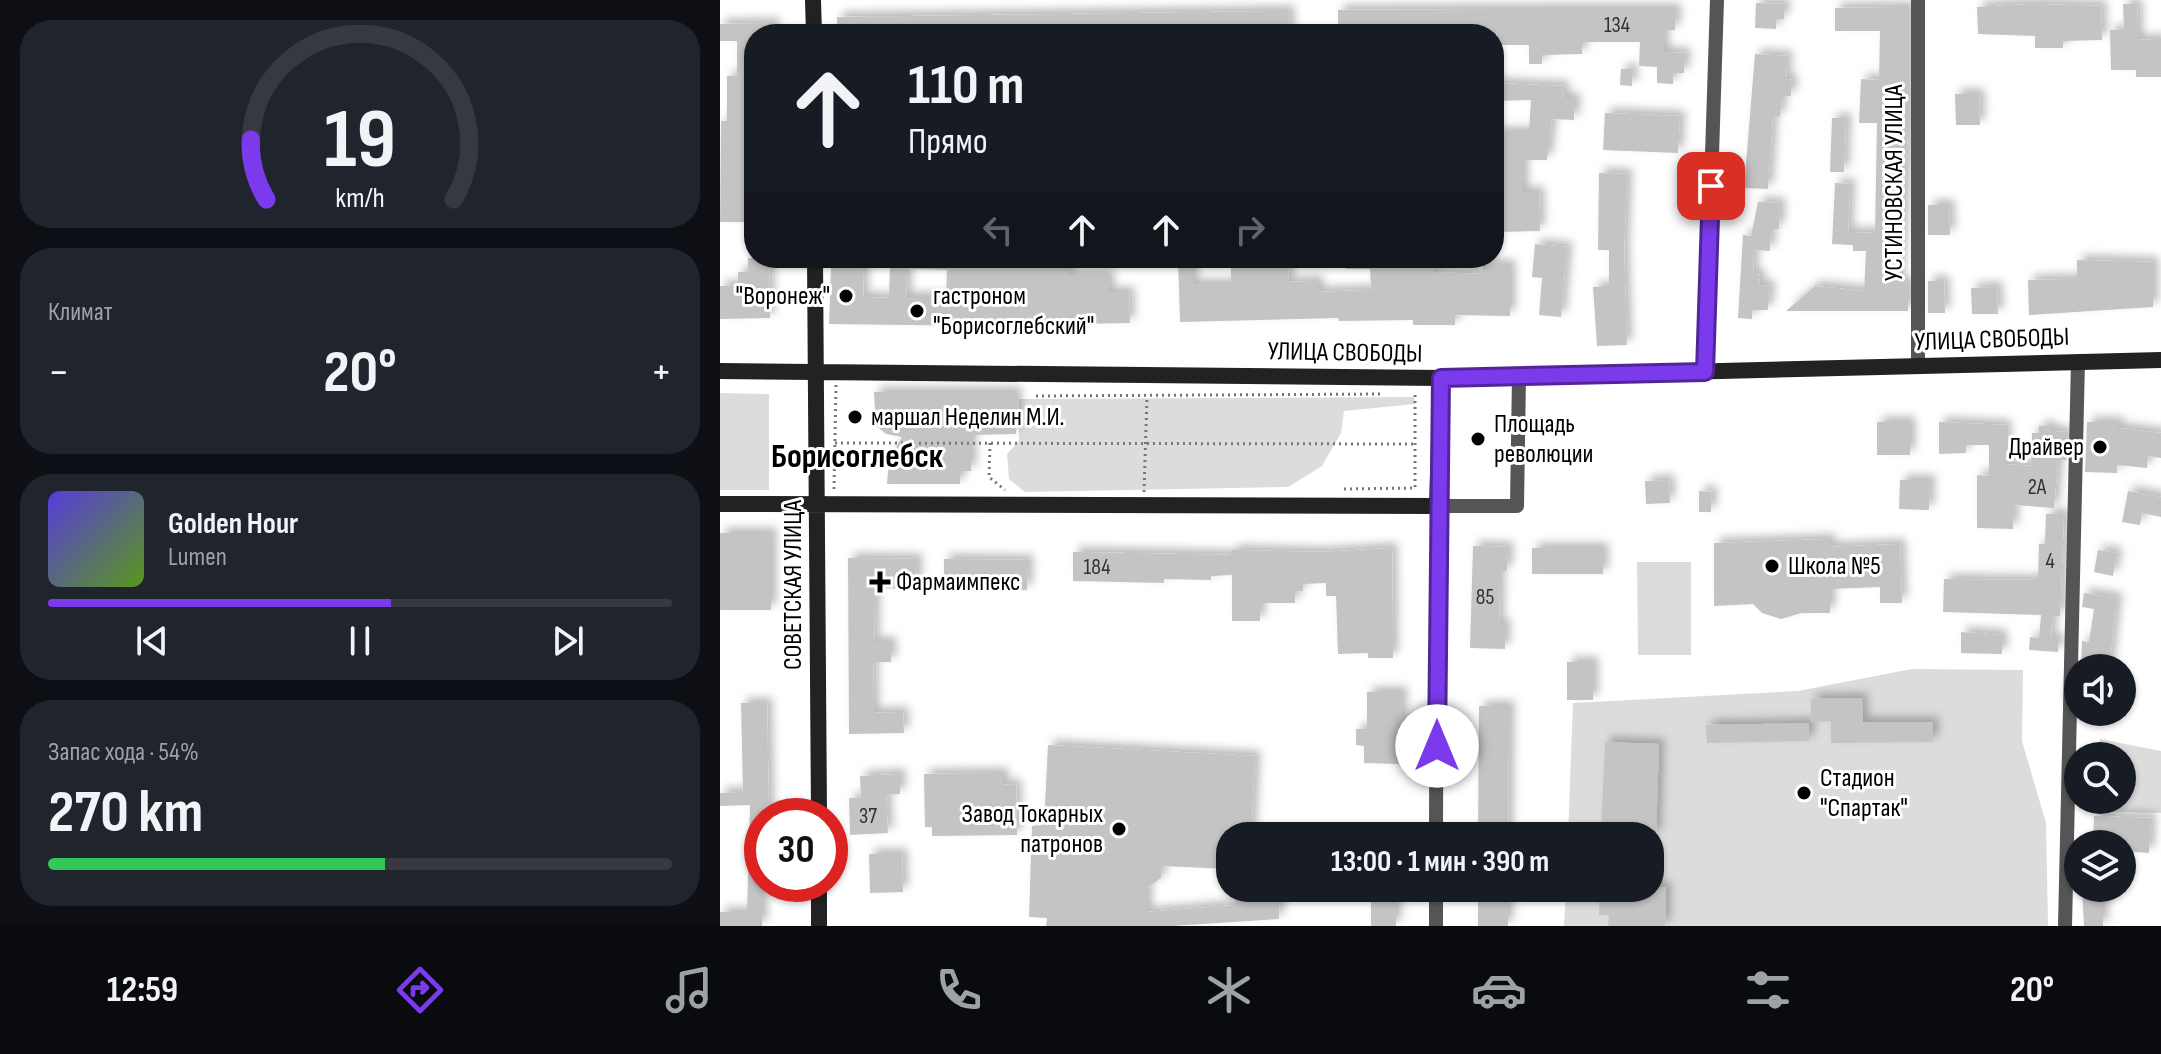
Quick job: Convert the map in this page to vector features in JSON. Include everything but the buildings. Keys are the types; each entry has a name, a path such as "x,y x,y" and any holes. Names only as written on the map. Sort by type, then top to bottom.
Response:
{"main road":[{"path":"813,0 814,24"},
{"name":"СОВЕТСКАЯ УЛИЦА","path":"815,268 819,798"},
{"name":"УЛИЦА СВОБОДЫ","path":"720,371 1441,378 2161,360"},
{"path":"720,504 1437,506 1441,378"},
{"path":"819,902 819,926"}],"street":[{"path":"1705,372 1717,0"},
{"name":"УСТИНОВСКАЯ УЛИЦА","path":"1918,0 1918,366"},
{"path":"2065,926 2078,361"},
{"path":"1436,822 1437,506 1517,506 1519,376"},
{"path":"1436,902 1436,926"}],"path":[{"path":"834,505 836,372"},
{"path":"1036,396 1385,394"},
{"path":"1336,489 1415,488 1417,394 1401,394"},
{"path":"1144,492 1147,395"},
{"path":"835,443 1416,444"},
{"path":"990,443 989,477 1011,494"}],"shaded area":[{"path":"720,393 769,394 769,490 720,490"},
{"path":"1414,397 1415,404 1344,411 1341,433 1322,466 1288,487 1025,492 1009,479 1007,454 1019,441 1019,399"},
{"path":"1637,562 1691,562 1691,655 1638,655"},
{"name":"Стадион \"Спартак\"","path":"1912,669 2023,670 2022,741 2046,823 2048,926 1564,926 1565,902 1664,902 1664,822 1569,822 1573,703 1798,691"},
{"path":"2136,746 2161,751 2161,813 2136,812"}],"place":[{"name":"\"Воронеж\"","path":"846,296"},
{"name":"гастроном \"Борисоглебский\"","path":"917,311"},
{"name":"маршал Неделин М.И.","path":"855,417"},
{"name":"Площадь революции","path":"1478,439"},
{"name":"Драйвер","path":"2100,447"},
{"name":"Школа №5","path":"1772,566"},
{"name":"Фармаимпекс","path":"880,582"},
{"name":"Стадион \"Спартак\"","path":"1804,793"},
{"name":"Завод Токарных патронов","path":"1119,829"}],"district":[{"name":"Борисоглебск","path":"857,456"}],"route":[{"path":"1437,746 1437,506 1441,378 1705,372 1711,186"}]}
